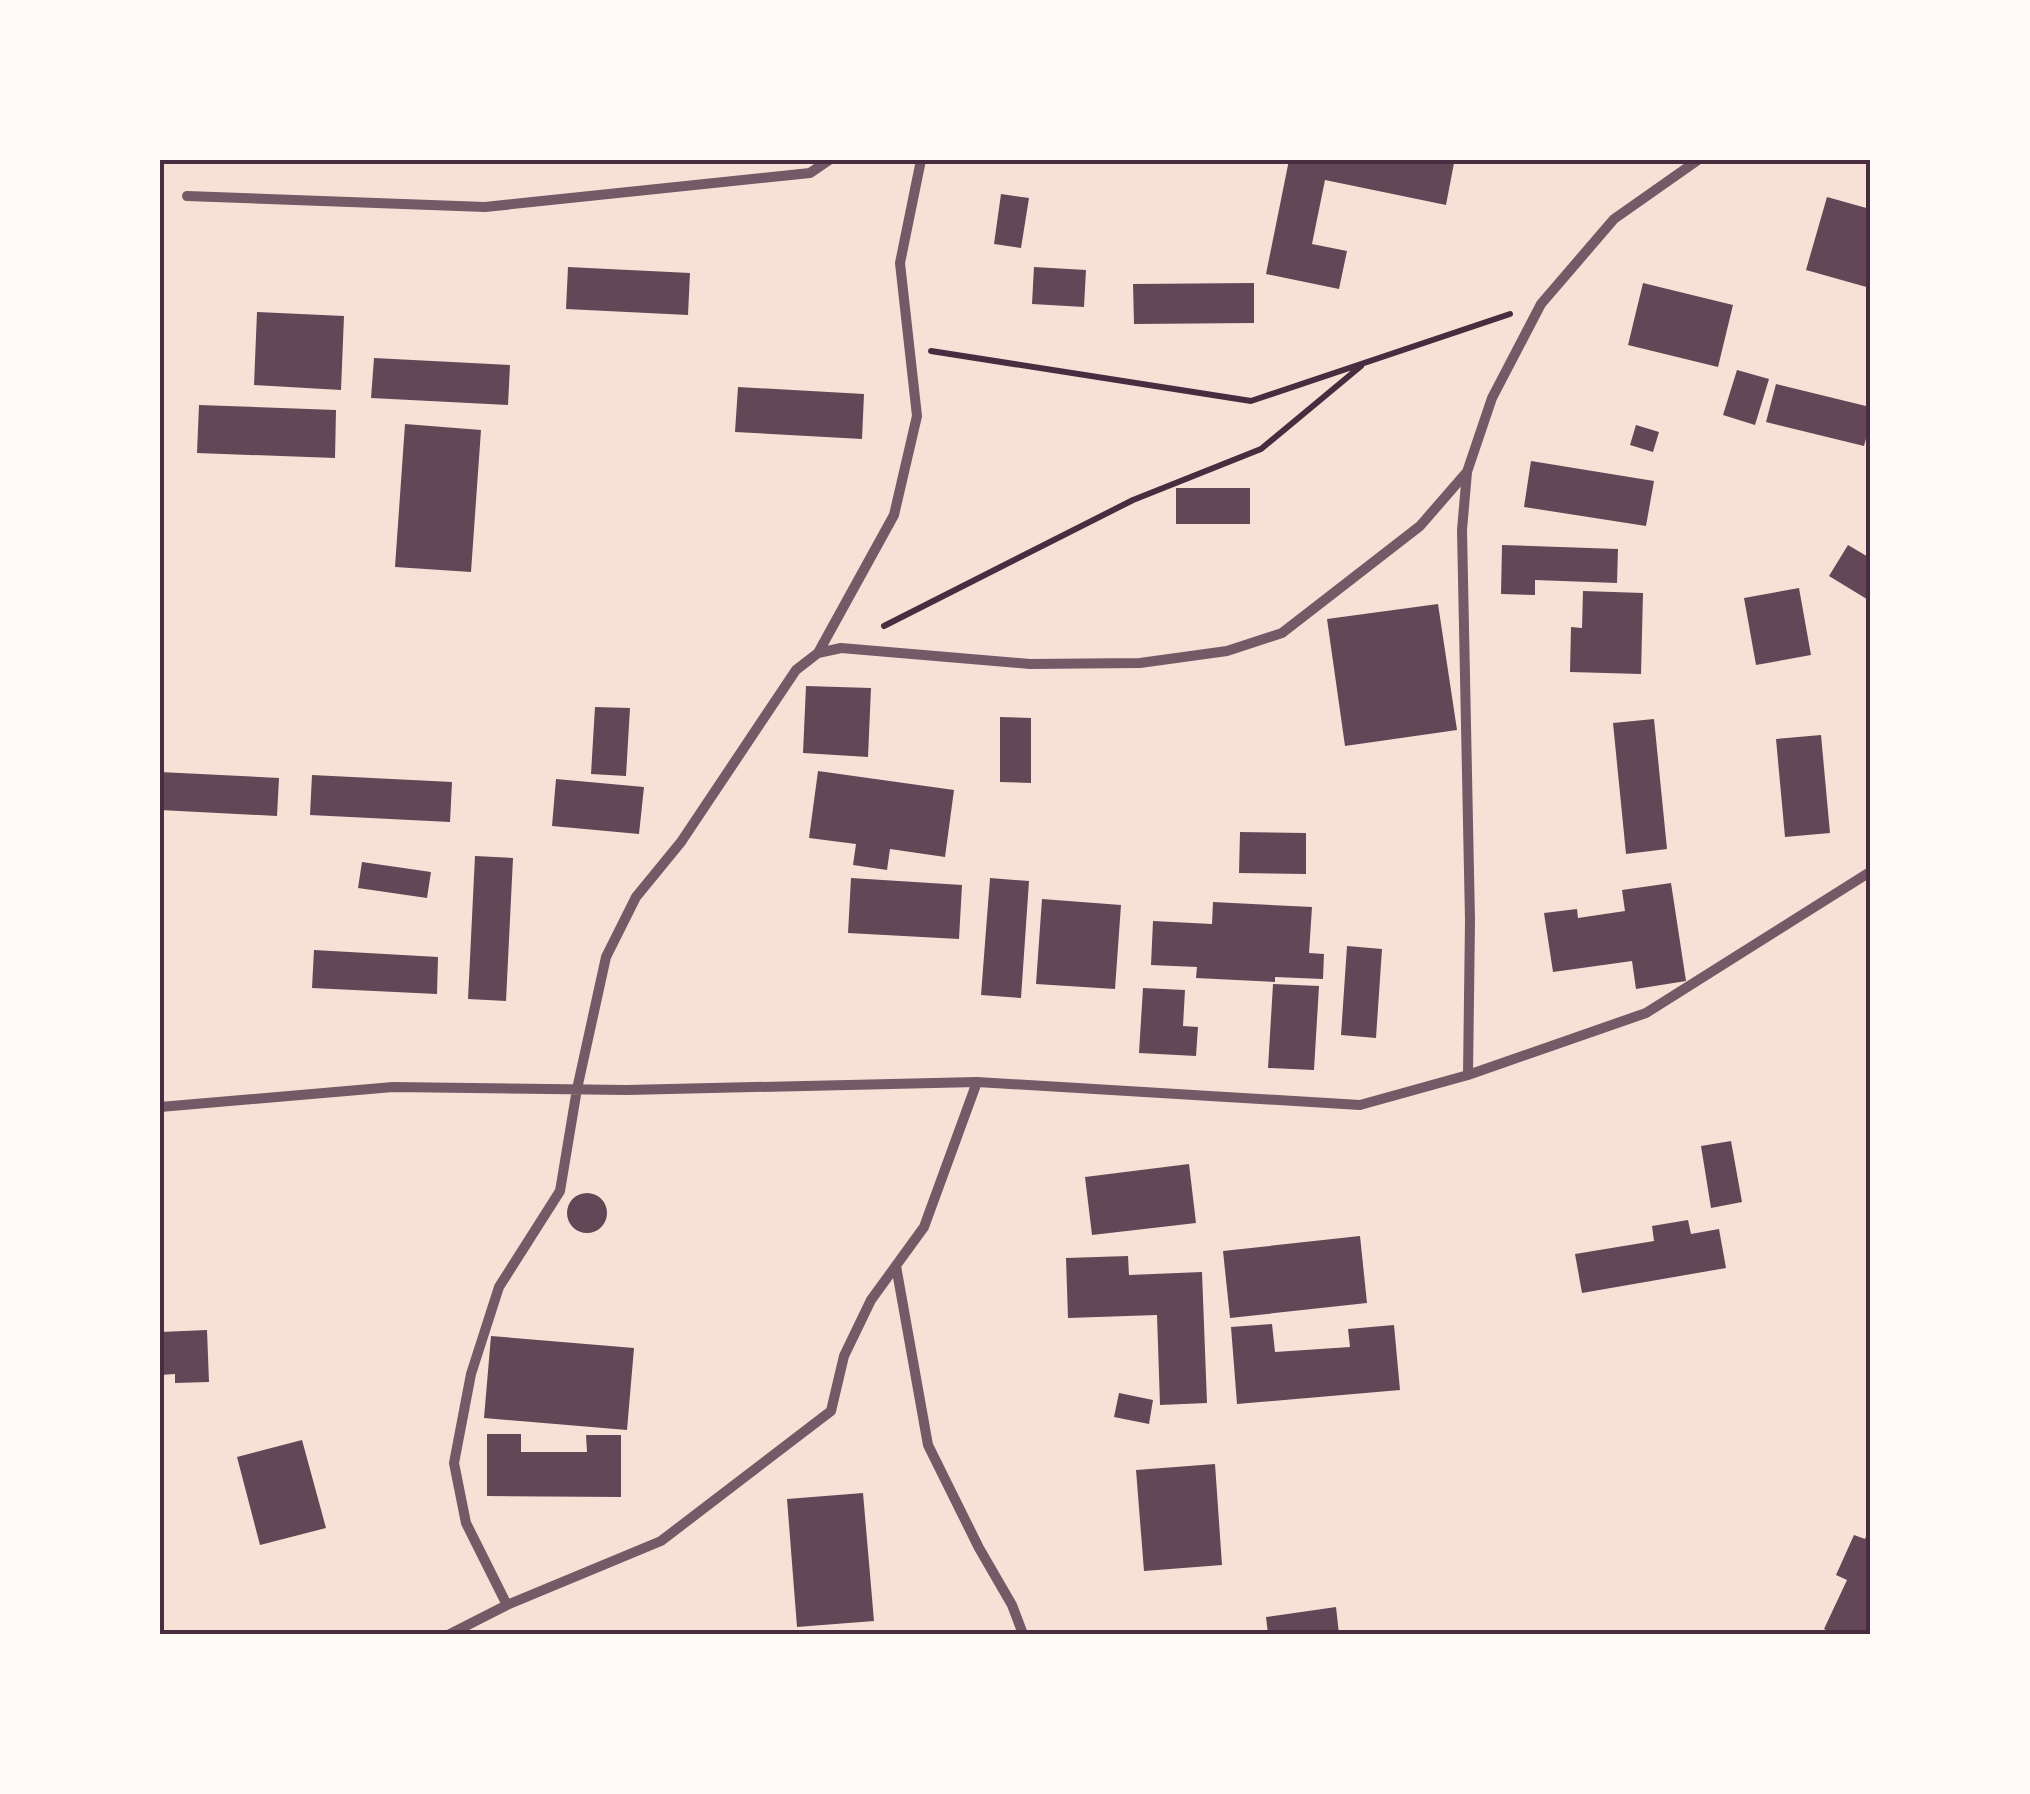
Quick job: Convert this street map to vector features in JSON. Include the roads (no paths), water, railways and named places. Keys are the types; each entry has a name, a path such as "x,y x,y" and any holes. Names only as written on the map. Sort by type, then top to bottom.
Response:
{"street":[{"path":"187,196 485,207 810,173 829,160"},
{"path":"818,654 894,515 917,416 900,262 921,160"},
{"path":"1468,1074 1470,920 1462,530 1467,472 1492,398 1541,304 1614,219 1698,160"},
{"path":"507,1605 466,1523 454,1463 471,1374 499,1287 560,1192 577,1089 606,957 636,897 682,842 796,670 818,654 841,648 1030,664 1140,662 1227,651 1282,633 1420,526 1467,472"},
{"path":"160,1106 392,1087 577,1089 978,1082 1360,1105 1468,1074 1646,1012 1870,872"},
{"path":"450,1634 507,1605 661,1541 831,1410 844,1356 871,1300 924,1227 978,1082"},
{"path":"896,1265 928,1444 1012,1605 1023,1634"}]}
